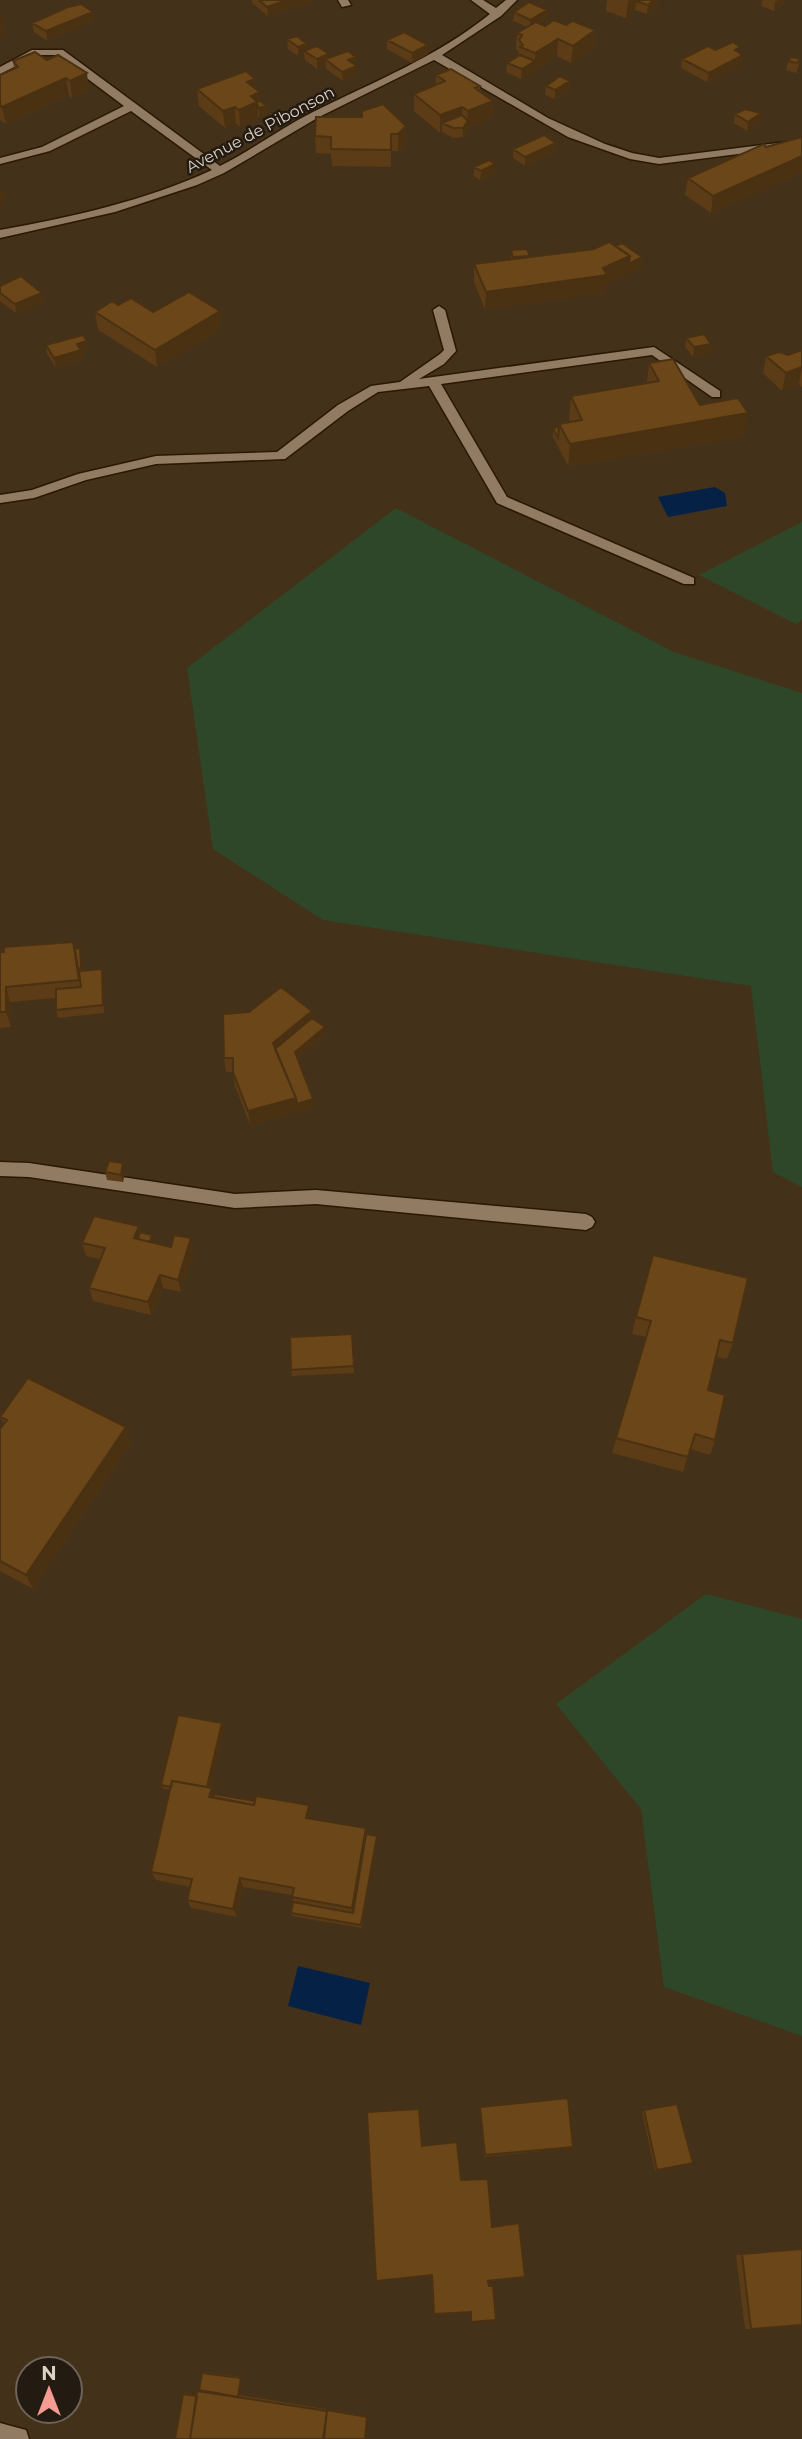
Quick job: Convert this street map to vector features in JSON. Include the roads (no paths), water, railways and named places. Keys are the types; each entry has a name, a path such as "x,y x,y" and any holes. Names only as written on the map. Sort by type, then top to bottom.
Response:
{"street":[{"path":"475,0 497,14"},
{"name":"Avenue de Pibonson","path":"0,234 100,215 163,195 220,171 312,117 437,57 512,0"},
{"path":"0,71 36,52 59,52 220,171"},
{"path":"437,57 576,136 610,152 635,158 659,161 802,143"},
{"path":"0,161 46,149 132,106"},
{"path":"404,385 416,373 440,363 450,351 439,310"},
{"path":"0,499 34,494 83,477 156,460 280,456 343,408 376,389 654,351 716,394"},
{"path":"433,381 502,500 689,581"},
{"path":"0,1169 29,1170 234,1201 316,1197 586,1222"},
{"path":"0,2435 17,2439"}],"water":[{"path":"715,487 725,493 727,506 668,517 658,497"},
{"path":"298,1966 370,1983 361,2025 288,2006"}]}
